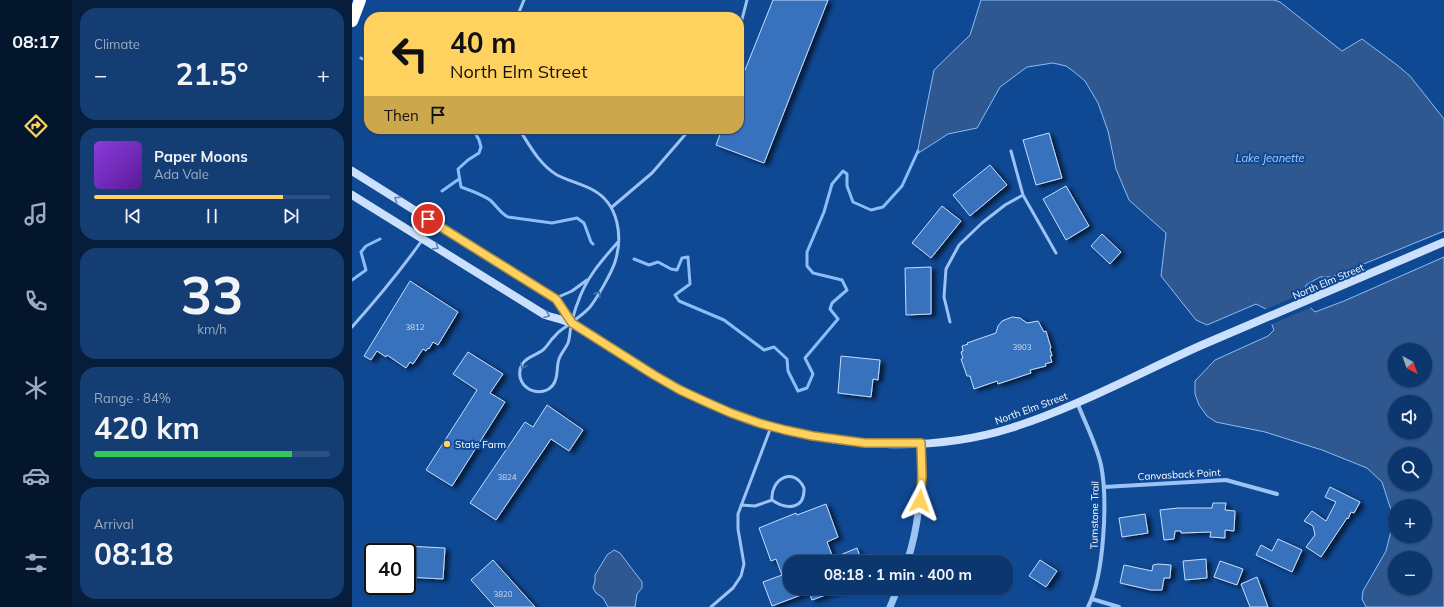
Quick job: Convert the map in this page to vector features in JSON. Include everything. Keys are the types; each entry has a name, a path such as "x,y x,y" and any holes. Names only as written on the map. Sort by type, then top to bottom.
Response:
{"highway":[{"path":"352,21 360,0"}],"main road":[{"name":"North Elm Street","path":"352,171 556,299 572,323"},
{"name":"North Elm Street","path":"352,195 545,316 572,323 680,390 731,413 771,426 813,436 888,444 921,443 958,439 1009,429 1041,418 1202,345 1444,242"}],"street":[{"name":"Turnstone Trail","path":"1077,402 1096,449 1101,466 1104,487 1101,556 1092,599 1088,607"},
{"path":"909,555 917,524 920,501 922,476 921,443"},
{"name":"Canvasback Point","path":"1104,487 1226,480 1277,494"},
{"path":"890,607 895,595"},
{"path":"1092,599 1119,607"}],"lane":[{"path":"519,12 524,0"},
{"path":"744,12 747,0"},
{"path":"522,134 538,159 557,174 595,191 604,198 612,207 618,230 618,242 615,262 590,307 572,323 555,335 542,350 524,362 520,370 520,375 521,380 527,388 540,392 553,385 557,376 560,357 568,343 572,323 578,300 589,278 618,242"},
{"path":"612,207 652,173 686,134"},
{"path":"1011,151 1023,195 1056,253"},
{"path":"950,322 944,297 946,269 959,245 982,223 1005,205 1023,195"},
{"path":"352,327 369,309 423,239"},
{"path":"556,299 572,291 589,278"},
{"path":"711,607 733,588 741,576 744,564 738,529 738,514 771,426"},
{"path":"793,476 798,479 804,488 803,499 799,504 793,507 780,505 772,500 773,490 777,482 782,478 793,476"},
{"path":"741,505 755,506 772,500"}],"water":[{"name":"Lake Jeanette","path":"981,0 1274,0 1280,2 1342,51 1362,39 1410,76 1444,119 1444,231 1332,277 1320,277 1306,285 1305,297 1309,306 1315,312 1344,301 1444,257 1444,607 1366,607 1362,599 1363,591 1386,551 1388,543 1432,543 1432,499 1388,499 1388,501 1382,482 1367,468 1322,450 1265,432 1216,422 1207,416 1199,405 1195,394 1195,381 1215,360 1268,336 1274,330 1266,309 1256,304 1207,325 1196,320 1161,276 1166,233 1129,200 1116,169 1108,131 1098,103 1085,81 1066,66 1053,63 1027,67 1000,87 977,128 948,134 917,154 934,70 970,35"},
{"path":"614,550 620,553 642,582 642,588 637,594 635,607 608,607 603,598 596,593 593,588 595,575 607,555"}],"pier":[{"path":"1306,292 1308,303 1312,307 1270,325 1264,310"}],"building":[{"path":"773,0 828,0 764,163 716,145 720,134 744,134 744,72"},
{"path":"1049,133 1062,178 1036,185 1023,140"},
{"path":"990,165 1007,185 970,216 953,195"},
{"path":"1066,186 1089,226 1066,240 1043,199"},
{"path":"942,206 961,221 931,258 912,243"},
{"path":"1102,234 1121,252 1110,264 1091,246"},
{"path":"931,267 931,314 906,315 905,268"},
{"path":"410,281 458,312 438,345 433,342 429,349 428,348 426,351 423,349 413,364 410,362 406,368 387,355 386,357 377,351 371,360 364,356"},
{"path":"1012,317 1020,318 1027,323 1038,321 1044,332 1046,331 1051,348 1052,356 1050,356 1052,362 1045,364 1046,366 1030,370 1031,373 998,384 997,381 974,389 970,376 967,376 961,359 963,358 961,352 963,351 962,346 996,333 998,326 1002,321"},
{"path":"468,352 503,374 490,393 505,402 452,486 426,470 477,390 453,374"},
{"path":"841,356 880,360 878,380 873,379 871,397 838,393"},
{"path":"547,405 583,430 569,451 551,439 496,520 470,503 525,422 533,427"},
{"path":"1330,487 1360,502 1354,513 1351,512 1348,519 1347,518 1321,557 1306,547 1315,535 1313,526 1304,521 1312,511 1326,521 1336,502 1325,497"},
{"path":"1213,503 1226,503 1225,510 1235,511 1234,531 1225,530 1225,538 1210,537 1211,532 1181,533 1181,531 1175,531 1174,539 1164,540 1160,510 1178,508 1212,508"},
{"path":"826,504 838,537 827,542 832,555 783,555 783,595 801,595 772,606 763,582 782,575 776,559 771,561 759,528 796,513 797,515"},
{"path":"1145,514 1148,533 1122,537 1119,518"},
{"path":"1278,539 1302,550 1292,572 1256,555 1261,545 1272,551"},
{"path":"416,546 445,548 443,579 416,578"},
{"path":"857,548 860,555 840,555"},
{"path":"1206,559 1207,578 1185,580 1183,561"},
{"path":"493,560 535,607 495,607 471,580"},
{"path":"1040,560 1057,571 1046,587 1029,576"},
{"path":"1220,561 1243,569 1237,585 1214,577"},
{"path":"1124,565 1152,571 1153,565 1171,565 1170,578 1164,578 1162,590 1151,590 1120,583"},
{"path":"1257,577 1268,607 1250,607 1241,584"},
{"path":"810,595 826,595 812,600"}],"waterway":[{"path":"476,134 481,147 479,153 458,169 461,187 480,194 490,200 503,214 508,217 552,223 577,218 584,223 593,244"},
{"path":"634,259 649,265 658,262 671,269 677,270 682,258 688,257 690,284 675,295 679,301 724,320 764,350 774,347 787,359 788,371 798,391 807,388 813,374 805,358 838,319 830,309 832,303 847,290 842,280 813,273 807,266 807,252 824,212 832,184 843,171 847,174 847,186 853,202 871,210 883,207 902,186 918,151"},
{"path":"442,191 459,179"},
{"path":"352,280 366,270 361,252 366,246 380,239"}],"place":[{"name":"State Farm","path":"447,444"}],"route":[{"path":"428,219 556,299 572,323 654,375 680,390 706,402 759,423 813,436 865,443 921,443 922,476 920,501"}]}
